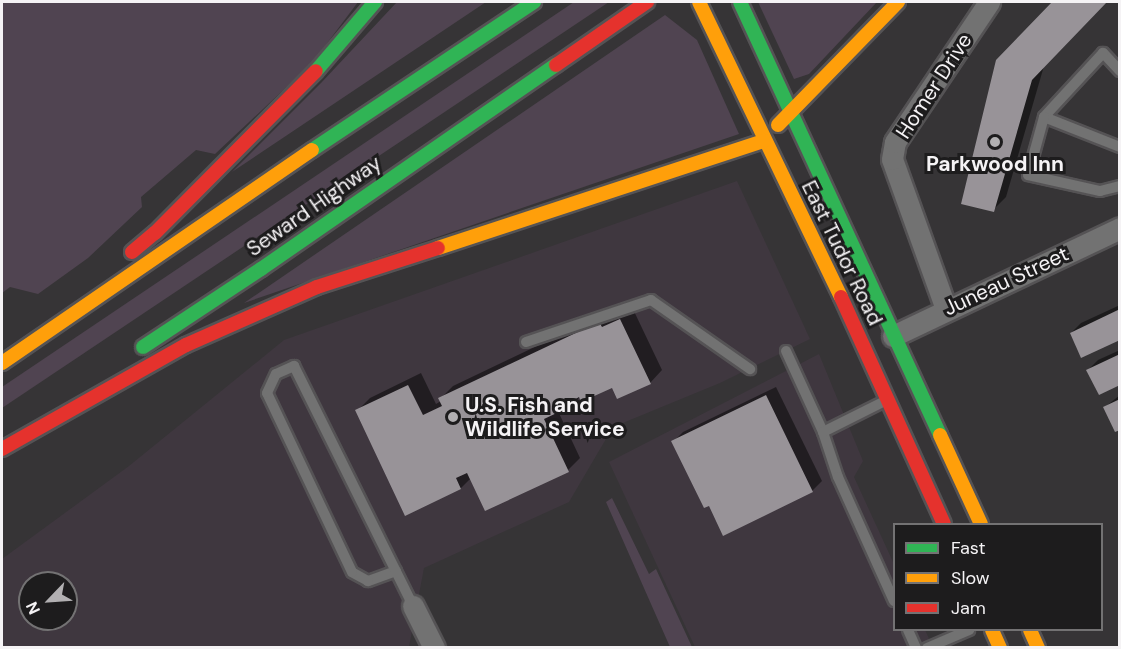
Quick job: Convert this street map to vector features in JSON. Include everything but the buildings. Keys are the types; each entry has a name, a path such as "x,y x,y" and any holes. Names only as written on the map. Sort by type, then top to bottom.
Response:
{"main road":[{"path":"119,262 155,233 310,78 375,2"},
{"path":"2,362 316,147 534,2"},
{"name":"Seward Highway","path":"131,355 261,269 646,2"},
{"name":"East Tudor Road","path":"740,2 980,523"},
{"path":"2,449 186,345 317,287 764,141 898,2"},
{"name":"East Tudor Road","path":"701,6 888,399 943,523"},
{"path":"2,362 101,278"},
{"path":"2,441 81,388"},
{"path":"992,631 1000,648"},
{"path":"1030,631 1038,648"}],"street":[{"name":"Homer Drive","path":"946,309 892,159 895,142 989,2"},
{"name":"Juneau Street","path":"893,336 1119,228"},
{"path":"413,606 434,648"}],"lane":[{"path":"1119,71 1103,53 1044,117 1028,175 1100,191 1119,186"},
{"path":"1044,117 1119,147"},
{"path":"526,342 651,300 750,369"},
{"path":"786,351 823,432 838,477 893,599"},
{"path":"396,571 368,581 352,572 267,393 276,374 294,366 396,571 413,606"},
{"path":"823,432 888,399"},
{"path":"908,631 916,648"},
{"path":"927,648 967,631"}],"shaded area":[{"path":"2,2 358,2 313,62 215,154 196,150 141,197 142,207 88,258 38,294 10,287 2,293"},
{"path":"397,2 486,2 232,172 321,83"},
{"path":"574,2 609,2 2,408 2,387"},
{"path":"758,2 877,2 809,74 794,79"},
{"path":"665,15 697,40 739,134 244,303"},
{"path":"737,181 810,339 720,383 613,427 569,502 424,568 409,647 2,647 2,559 129,466 284,340"},
{"path":"819,354 863,461 854,477 893,562 893,631 925,631 933,647 695,647 609,462"},
{"path":"612,498 649,574 656,569 692,647 670,647 606,502"}],"traffic: fast":[{"path":"316,71 375,2"},
{"path":"312,150 534,2"},
{"path":"740,2 940,435"},
{"path":"143,347 261,269 556,65"}],"traffic: slow":[{"path":"699,2 841,297"},
{"path":"778,125 898,2"},
{"path":"438,248 764,141"},
{"path":"2,363 312,150"},
{"path":"940,435 981,523"},
{"path":"992,631 1000,648"},
{"path":"1030,631 1038,648"}],"traffic: jam":[{"path":"556,65 647,2"},
{"path":"132,252 155,233 316,71"},
{"path":"2,449 186,345 317,287 438,248"},
{"path":"841,297 944,523"}],"place":[{"name":"Parkwood Inn","path":"995,142"},
{"name":"U.S. Fish and Wildlife Service","path":"453,417"}]}
